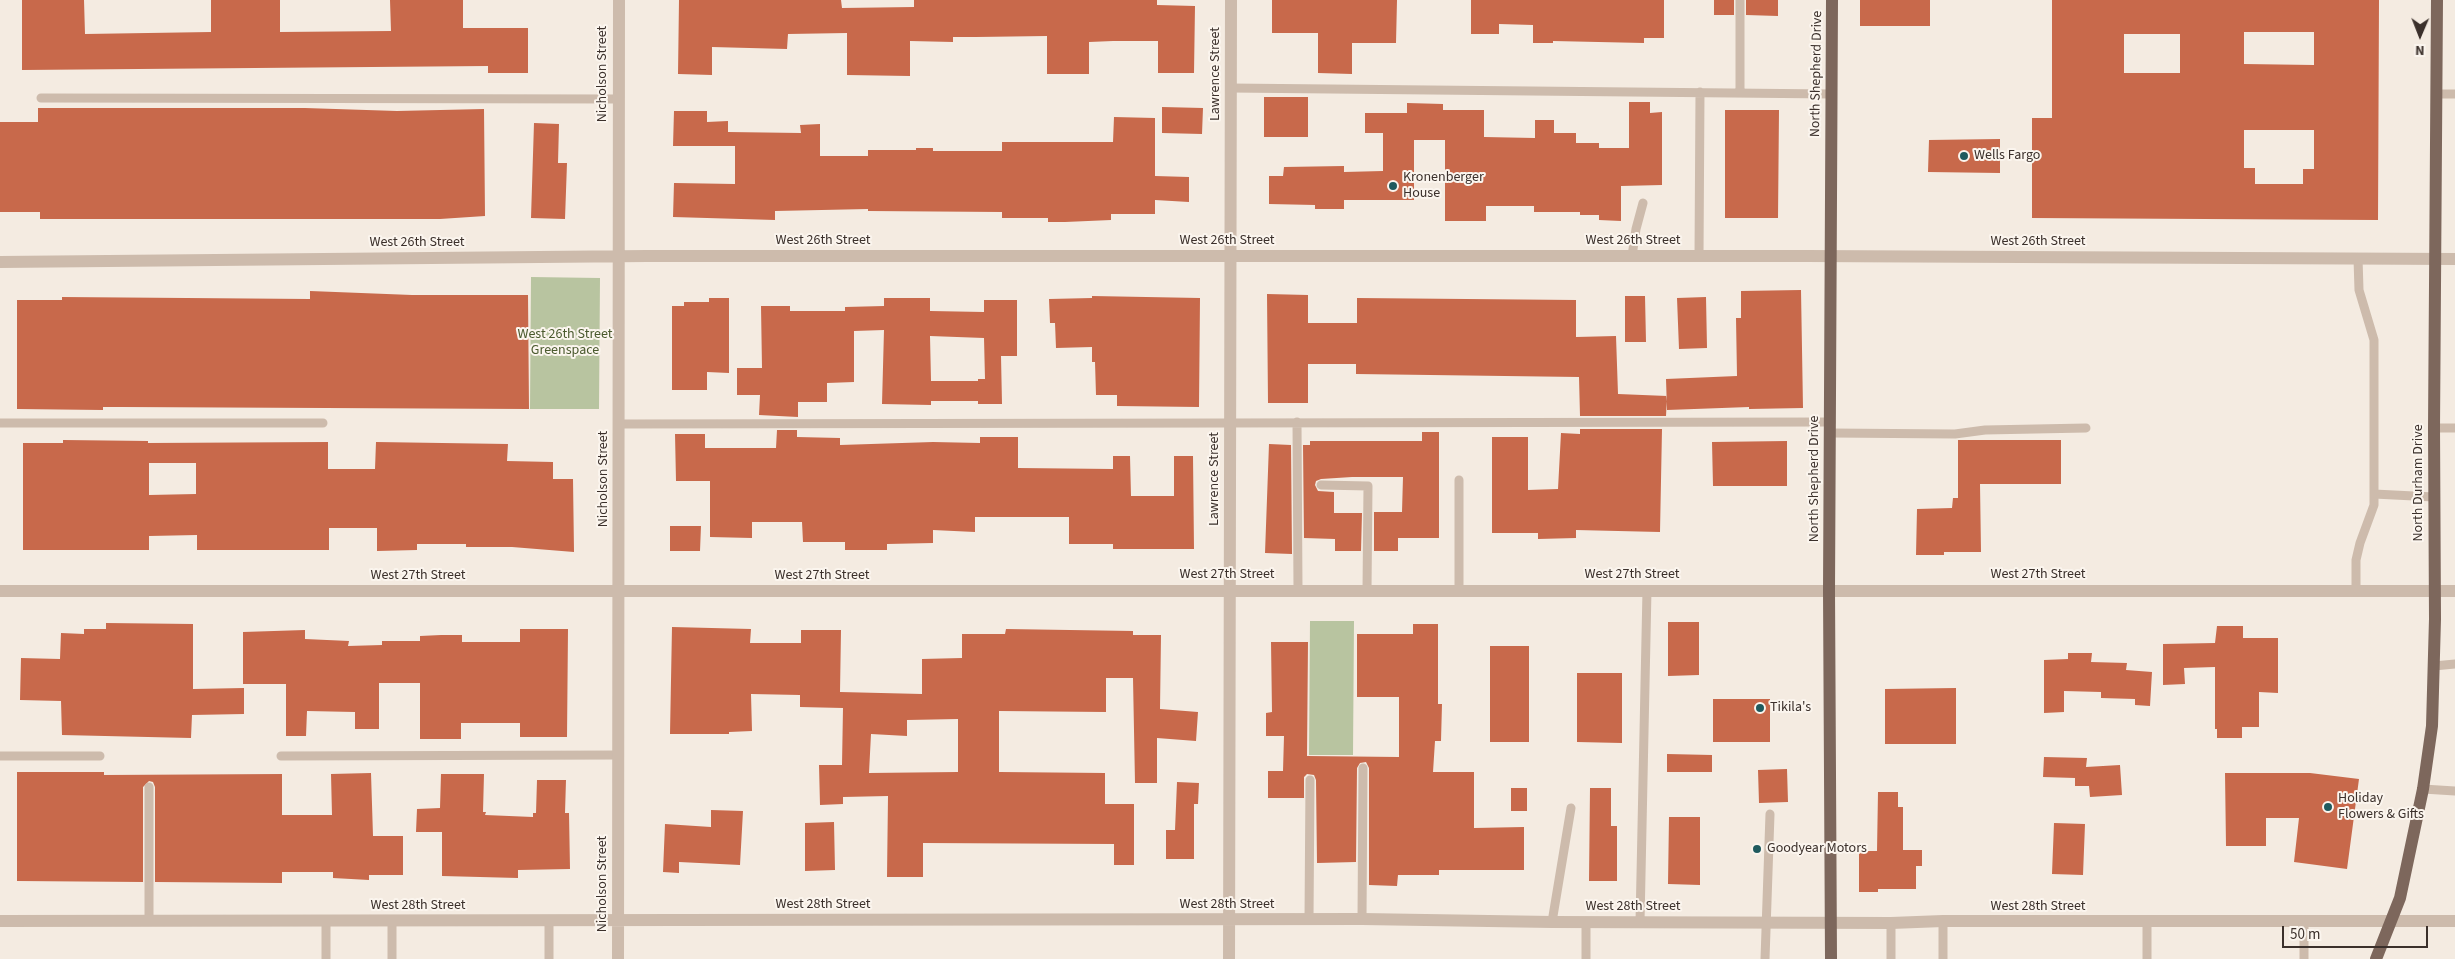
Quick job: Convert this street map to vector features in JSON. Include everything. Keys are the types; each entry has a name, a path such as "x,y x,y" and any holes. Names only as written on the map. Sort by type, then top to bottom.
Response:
{"main road":[{"name":"North Shepherd Drive","path":"1831,959 1829,590 1832,0"},
{"name":"North Durham Drive","path":"2376,959 2400,898 2423,789 2432,726 2435,591 2434,428 2437,0"}],"street":[{"name":"Nicholson Street","path":"618,959 619,0"},
{"name":"Lawrence Street","path":"1229,959 1231,0"},
{"name":"West 26th Street","path":"0,262 619,256 1830,256 2455,259"},
{"name":"West 27th Street","path":"0,591 2455,591"},
{"name":"West 28th Street","path":"0,921 1309,919 1891,923 1943,921 2455,921"}],"lane":[{"path":"1740,0 1740,93"},
{"path":"1230,88 1832,94"},
{"path":"1699,256 1700,92"},
{"path":"2436,94 2455,94"},
{"path":"40,98 618,99"},
{"path":"1632,256 1636,229 1643,203"},
{"path":"2356,590 2356,560 2374,505 2374,340 2359,290 2358,258"},
{"path":"1297,422 1298,590"},
{"path":"619,424 1297,422 1831,428 1955,434 1985,430 2086,428"},
{"path":"0,423 323,423"},
{"path":"2434,428 2455,428"},
{"path":"1459,480 1459,590"},
{"path":"1321,485 1368,486 1367,590"},
{"path":"2374,494 2434,498"},
{"path":"1640,922 1647,590"},
{"path":"2434,666 2455,664"},
{"path":"282,756 619,755"},
{"path":"0,756 100,756"},
{"path":"1362,919 1363,768"},
{"path":"1309,919 1310,780"},
{"path":"149,787 149,921"},
{"path":"2423,789 2455,791"},
{"path":"1552,922 1572,808"},
{"path":"1765,959 1768,922 1770,814"},
{"path":"326,920 326,959"},
{"path":"392,921 392,959"},
{"path":"549,921 549,959"},
{"path":"1943,921 1943,959"},
{"path":"1586,922 1586,959"},
{"path":"2147,922 2147,959"},
{"path":"2304,922 2304,959"},
{"path":"1891,923 1891,959"}],"green space":[{"name":"West 26th Street Greenspace","path":"531,277 600,278 599,409 530,409"},
{"path":"1310,621 1354,621 1353,755 1309,755"}],"building":[{"path":"22,0 84,0 85,34 211,32 211,0 280,0 280,32 391,31 390,0 463,0 463,28 528,28 528,73 488,73 488,66 22,70"},
{"path":"679,0 841,0 842,8 914,7 914,0 1157,0 1157,5 1195,6 1194,73 1158,73 1158,41 1113,41 1089,42 1089,74 1047,74 1047,36 953,37 953,42 910,41 910,76 847,75 847,33 788,34 787,49 712,47 712,75 678,74"},
{"path":"1272,0 1397,0 1396,43 1352,43 1352,74 1318,73 1318,33 1272,33"},
{"path":"1471,0 1664,0 1664,38 1644,38 1644,43 1553,41 1553,43 1533,43 1533,25 1499,24 1499,34 1471,34"},
{"path":"1714,0 1734,0 1734,15 1714,15"},
{"path":"1746,0 1778,0 1778,16 1746,15"},
{"path":"1860,0 1930,0 1930,26 1860,26"},
{"path":"2052,0 2379,0 2378,220 2032,218 2032,118 2052,118","holes":["2244,32 2314,32 2314,65 2244,64","2124,34 2180,34 2180,73 2124,73","2244,130 2314,130 2314,169 2303,169 2303,184 2255,184 2255,168 2244,168"]},
{"path":"1264,97 1308,97 1308,137 1264,137"},
{"path":"1629,102 1650,102 1650,113 1662,112 1662,185 1621,186 1621,221 1599,220 1599,215 1580,215 1580,212 1534,212 1534,206 1486,206 1486,221 1445,221 1445,140 1414,140 1414,200 1344,200 1344,209 1315,209 1315,205 1269,204 1269,176 1283,176 1284,167 1344,166 1344,172 1383,171 1383,133 1365,133 1365,113 1407,113 1407,103 1443,104 1443,110 1484,110 1484,137 1535,138 1535,120 1554,120 1554,133 1576,133 1576,143 1599,143 1599,148 1629,148"},
{"path":"1162,107 1203,108 1202,134 1162,133"},
{"path":"38,108 305,108 397,111 484,109 485,216 440,219 40,219 40,212 0,212 0,122 38,122"},
{"path":"1725,110 1779,110 1778,218 1725,218"},
{"path":"674,111 707,111 707,122 728,121 728,132 801,133 800,125 820,124 820,156 868,156 868,150 916,150 916,148 933,148 933,151 1002,151 1002,142 1113,142 1114,117 1155,118 1155,176 1189,177 1189,202 1155,200 1155,214 1111,214 1111,220 1065,222 1048,222 1048,218 1002,218 1002,212 868,211 868,209 775,211 775,220 673,217 674,183 735,184 735,146 673,146"},
{"path":"534,123 559,124 558,163 567,163 565,219 531,218"},
{"name":"Wells Fargo","path":"2000,139 2000,173 1928,172 1929,140"},
{"path":"1801,290 1803,408 1749,409 1749,407 1667,410 1666,379 1737,376 1736,318 1741,318 1741,291"},
{"path":"310,291 412,295 528,295 529,409 103,407 103,410 17,409 17,300 62,300 62,297 310,299"},
{"path":"1267,294 1308,295 1308,323 1357,323 1357,298 1576,300 1576,337 1616,336 1618,394 1667,396 1666,416 1580,416 1579,377 1356,374 1356,364 1308,364 1308,403 1268,403"},
{"path":"1092,296 1200,298 1199,407 1117,406 1117,395 1096,395 1095,362 1092,362 1092,347 1056,348 1055,323 1050,323 1049,299 1092,298"},
{"path":"1625,296 1645,296 1646,342 1625,342"},
{"path":"1706,297 1707,348 1679,349 1677,298"},
{"path":"709,298 729,298 729,373 707,372 707,390 672,390 672,306 684,306 684,302 709,302"},
{"path":"884,298 930,298 930,311 984,312 984,300 1017,300 1017,356 1001,356 1002,404 978,404 978,401 931,401 931,405 882,404 884,330 854,331 854,382 827,383 827,402 798,402 798,417 759,415 760,395 737,395 737,368 762,368 761,306 790,306 790,311 845,311 845,307 884,306","holes":["930,336 984,338 985,379 978,379 978,381 931,381"]},
{"path":"1580,429 1662,429 1660,532 1576,530 1576,538 1538,539 1538,533 1492,533 1492,437 1528,437 1528,490 1558,489 1561,433 1580,434"},
{"path":"777,430 797,430 797,437 840,438 840,445 933,442 980,443 980,437 1018,437 1018,468 1113,469 1113,456 1130,456 1131,496 1174,496 1174,456 1193,456 1194,549 1113,549 1113,544 1069,544 1069,517 975,517 975,532 933,530 933,543 887,544 887,550 845,550 845,542 803,542 802,522 752,522 752,538 710,537 710,481 676,481 675,434 705,434 705,448 776,448"},
{"path":"1422,432 1439,432 1439,538 1398,538 1398,551 1374,551 1374,512 1402,512 1403,477 1352,477 1321,479 1316,481 1315,485 1318,491 1334,492 1334,513 1362,513 1361,551 1335,551 1335,539 1304,538 1303,445 1310,445 1310,441 1422,441"},
{"path":"63,440 148,441 148,443 328,442 328,469 375,469 376,442 508,444 507,461 553,462 553,479 573,479 574,552 512,547 466,547 466,544 417,544 417,550 377,551 377,528 329,528 329,550 197,550 197,535 149,536 149,550 23,550 23,443 63,443","holes":["149,463 196,463 196,494 149,495"]},
{"path":"1958,440 2061,440 2061,484 1980,484 1981,552 1944,552 1944,555 1916,555 1917,509 1952,508 1953,498 1958,498"},
{"path":"1787,441 1787,486 1713,486 1712,442"},
{"path":"1269,444 1291,445 1292,554 1265,553"},
{"path":"670,526 701,526 700,551 670,551"},
{"path":"1668,622 1699,622 1699,675 1668,676"},
{"path":"106,623 193,624 193,689 244,688 244,714 192,715 191,738 62,735 61,701 20,700 21,658 60,659 61,633 84,634 84,629 106,629"},
{"path":"1413,624 1438,624 1438,704 1442,704 1441,741 1435,741 1433,772 1474,772 1474,828 1524,827 1524,870 1439,870 1439,875 1398,875 1397,886 1369,885 1369,768 1366,762 1360,763 1357,768 1356,862 1317,863 1316,780 1314,775 1307,774 1304,777 1304,798 1268,798 1268,771 1283,771 1284,736 1266,736 1266,713 1272,712 1271,642 1308,642 1307,756 1399,757 1399,697 1357,697 1357,634 1413,634"},
{"path":"2217,626 2243,626 2243,638 2278,638 2278,693 2259,692 2259,727 2242,727 2242,738 2217,738 2217,729 2215,729 2215,667 2184,668 2185,684 2163,685 2163,644 2215,643"},
{"path":"672,627 751,629 750,643 801,643 801,630 841,630 840,692 922,694 922,659 962,658 962,634 1005,634 1006,629 1133,631 1133,635 1161,635 1160,709 1198,712 1196,741 1157,738 1157,783 1135,783 1133,678 1106,678 1106,712 999,711 999,772 1105,773 1105,804 1134,804 1134,865 1114,865 1114,844 923,843 923,877 887,877 888,796 843,797 843,804 820,805 819,765 842,765 843,708 800,707 800,695 751,694 752,731 729,732 729,734 670,734","holes":["958,719 958,772 869,773 871,734 907,736 907,720"]},
{"path":"520,629 568,629 567,737 520,737 520,723 461,723 461,739 420,739 420,683 379,683 379,729 355,729 355,712 307,711 306,736 286,736 286,684 243,684 243,632 305,630 305,639 349,641 348,646 382,645 382,641 420,641 420,636 441,635 462,635 462,642 520,642"},
{"path":"1490,646 1529,646 1529,742 1490,742"},
{"path":"2068,653 2092,653 2091,662 2127,663 2126,670 2152,672 2150,706 2135,705 2135,699 2101,698 2101,692 2064,691 2064,712 2044,713 2044,660 2068,659"},
{"path":"1577,673 1622,673 1622,743 1577,742"},
{"path":"1956,688 1956,744 1885,744 1885,689"},
{"path":"1713,699 1770,699 1770,742 1713,742"},
{"path":"1667,754 1712,755 1712,772 1667,772"},
{"path":"2044,757 2087,758 2086,767 2120,765 2122,795 2090,797 2089,786 2075,786 2075,778 2043,777"},
{"path":"1787,769 1788,802 1759,803 1758,770"},
{"path":"17,772 104,772 104,775 282,774 282,815 332,815 331,774 371,773 373,836 403,836 403,875 369,875 369,880 333,878 333,872 282,872 282,883 155,882 155,787 153,782 149,781 143,787 143,882 17,881"},
{"path":"2225,773 2310,773 2359,779 2347,869 2294,862 2299,818 2266,818 2266,846 2226,846"},
{"path":"441,774 484,774 483,812 486,812 485,815 533,817 533,813 536,813 537,780 566,780 565,813 569,813 570,869 518,870 518,878 442,876 442,832 416,832 417,809 440,808"},
{"path":"1177,782 1199,783 1198,804 1194,804 1194,859 1166,859 1166,830 1175,830"},
{"path":"1511,788 1527,788 1527,811 1511,811"},
{"path":"1590,788 1611,788 1611,826 1617,826 1617,881 1589,881"},
{"path":"1878,792 1898,792 1898,807 1903,807 1903,850 1922,850 1922,866 1916,866 1916,889 1878,889 1878,892 1859,892 1859,851 1877,851"},
{"path":"711,810 743,811 740,865 679,862 679,873 663,872 665,824 711,827"},
{"path":"1669,817 1700,817 1700,885 1668,884"},
{"path":"834,822 835,870 805,871 805,823"},
{"path":"2054,823 2085,824 2083,875 2052,874"}],"place":[{"name":"Wells Fargo","path":"1964,156"},
{"name":"Kronenberger House","path":"1393,186"},
{"name":"Tikila's","path":"1760,708"},
{"name":"Holiday Flowers & Gifts","path":"2328,807"},
{"name":"Goodyear Motors","path":"1757,849"}]}
